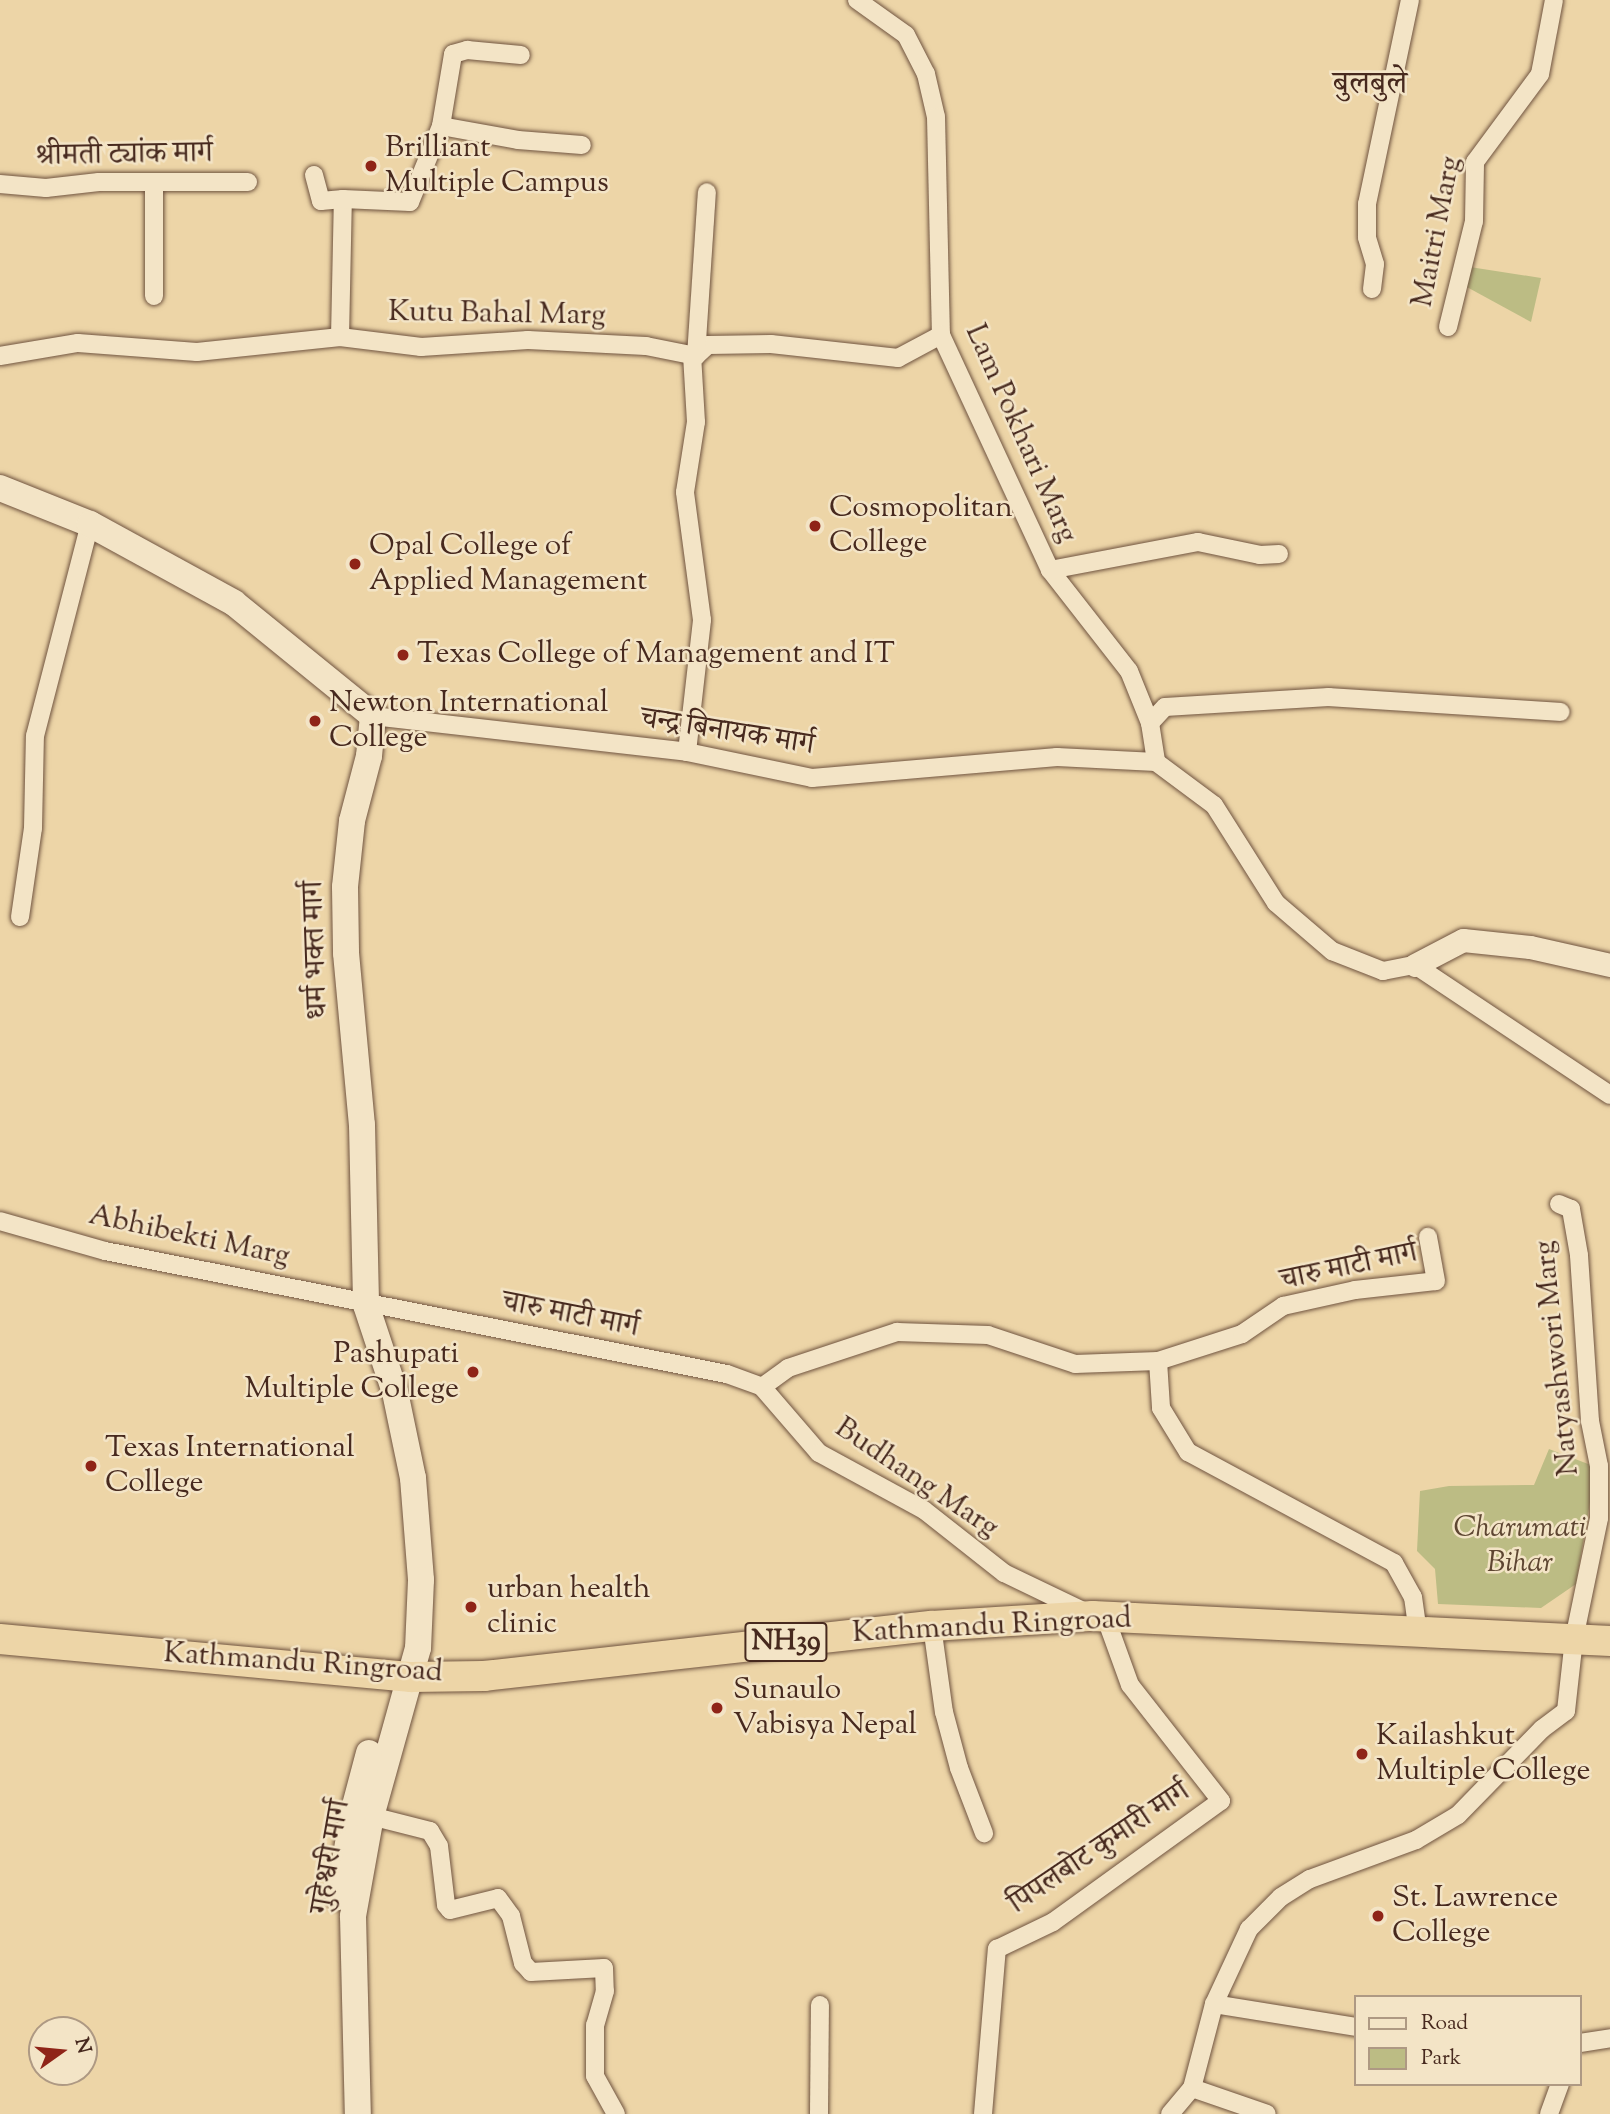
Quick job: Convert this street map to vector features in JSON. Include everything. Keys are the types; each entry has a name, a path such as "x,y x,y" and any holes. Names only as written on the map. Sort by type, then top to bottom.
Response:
{"highway":[{"name":"Kathmandu Ringroad","path":"0,1639 402,1677 484,1675 932,1626 1099,1616 1610,1641"}],"main road":[{"path":"0,488 90,524 234,603 373,716"},
{"name":"धर्म भक्त मार्ग","path":"373,716 345,887 346,953 362,1125 366,1306 395,1392 413,1478 421,1568 418,1617"},
{"name":"गुहेश्वरी मार्ग","path":"358,2114 353,1916 371,1816 418,1617"},
{"path":"340,2114 335,1974 341,1870 365,1766 402,1677"}],"street":[{"name":"Lam Pokhari Marg","path":"858,0 906,34 926,74 936,117 941,335 1050,570 1129,671 1150,723"},
{"path":"1372,289 1375,264 1367,237 1367,204 1410,0"},
{"name":"Maitri Marg","path":"1448,327 1474,221 1475,162 1540,74 1554,0"},
{"path":"314,175 321,201 343,199 410,202 441,126 453,54 467,50 521,55"},
{"path":"441,126 519,140 582,145"},
{"name":"श्रीमती ट्यांक मार्ग","path":"0,184 46,188 99,182 154,185 248,182"},
{"path":"154,185 154,296"},
{"path":"687,752 702,620 685,492 696,422 694,355 707,192"},
{"path":"341,337 343,199"},
{"path":"694,355 708,345 771,344 898,358 941,335"},
{"name":"Kutu Bahal Marg","path":"0,356 78,343 197,352 341,337 421,347 567,342 646,346 694,355"},
{"path":"20,917 33,828 35,736 90,524"},
{"path":"1050,570 1198,542 1260,555 1279,554"},
{"path":"1561,712 1329,697 1165,707 1150,723 1156,762 1214,805 1276,902 1332,951 1383,971 1415,965 1463,940 1530,947 1610,965"},
{"name":"चन्द्र बिनायक मार्ग","path":"373,716 687,752 812,778 1056,757 1156,762"},
{"path":"1415,965 1610,1095"},
{"name":"Natyashwori Marg","path":"1559,1204 1571,1209 1579,1255 1590,1421 1599,1466 1599,1518 1574,1639"},
{"name":"Abhibekti Marg","path":"0,1221 105,1251 366,1306"},
{"name":"चारु माटी मार्ग","path":"1158,1361 1242,1334 1283,1306 1355,1290 1437,1281 1428,1237"},
{"name":"चारु माटी मार्ग","path":"366,1306 727,1374 762,1387"},
{"path":"762,1387 788,1368 897,1332 988,1335 1075,1364 1158,1361 1161,1408 1188,1452 1394,1563 1413,1597 1418,1632"},
{"name":"Budhang Marg","path":"762,1387 819,1453 924,1510 1004,1573 1099,1616"},
{"name":"पिपलबोट कुमारी मार्ग","path":"983,2114 997,1949 1053,1922 1222,1801 1130,1685 1099,1616"},
{"path":"932,1626 944,1712 958,1768 984,1833"},
{"path":"1170,2114 1192,2088 1214,2004 1249,1928 1281,1897 1310,1879 1416,1840 1458,1815 1542,1729 1566,1711 1574,1639"},
{"path":"371,1816 430,1831 439,1846 446,1905 450,1910 498,1898 511,1916 523,1963 531,1972 604,1968 605,1991 595,2025 594,2066 616,2114"},
{"path":"1214,2004 1354,2027"},
{"path":"819,2114 820,2005"},
{"path":"1582,2043 1610,2038"},
{"path":"1549,2114 1559,2086"},
{"path":"1192,2088 1267,2114"}],"green space":[{"path":"1470,267 1541,278 1531,322 1465,286"},
{"name":"Charumati Bihar","path":"1549,1449 1596,1467 1576,1584 1541,1608 1438,1604 1435,1569 1417,1551 1420,1491 1449,1486 1534,1485"}],"place":[{"name":"Brilliant Multiple Campus","path":"371,166"},
{"name":"Cosmopolitan College","path":"815,526"},
{"name":"Opal College of Applied Management","path":"355,564"},
{"name":"Texas College of Management and IT","path":"403,655"},
{"name":"Newton International College","path":"315,721"},
{"name":"Pashupati Multiple College","path":"473,1372"},
{"name":"Texas International College","path":"91,1466"},
{"name":"urban health clinic","path":"471,1607"},
{"name":"Sunaulo Vabisya Nepal","path":"717,1708"},
{"name":"Kailashkut Multiple College","path":"1362,1754"},
{"name":"St. Lawrence College","path":"1378,1916"}],"district":[{"name":"बुलबुले","path":"1370,85"}]}
